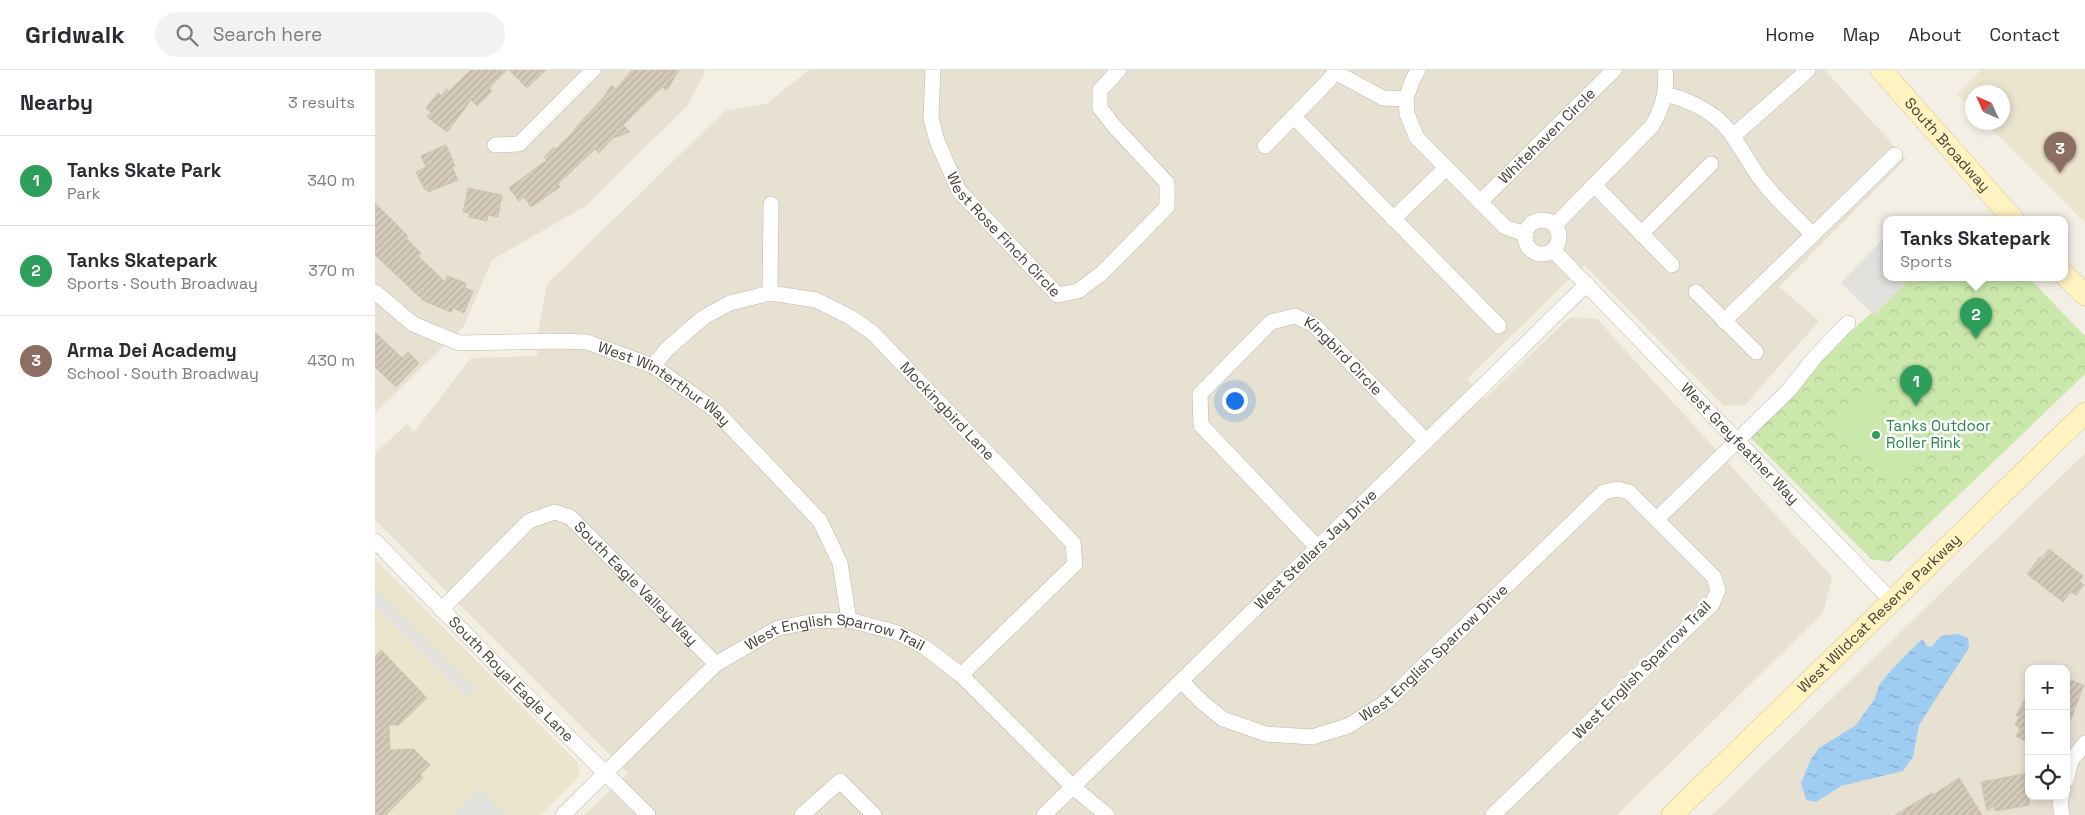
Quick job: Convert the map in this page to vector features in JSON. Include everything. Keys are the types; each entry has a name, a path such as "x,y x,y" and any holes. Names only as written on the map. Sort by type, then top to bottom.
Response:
{"main road":[{"name":"South Broadway","path":"1881,70 2010,216"},
{"path":"2068,278 2085,295"},
{"name":"West Wildcat Reserve Parkway","path":"1672,815 2085,413"}],"street":[{"path":"495,145 519,144 593,70"},
{"name":"West Rose Finch Circle","path":"933,70 931,118 937,141 959,192 1058,295 1078,291 1102,274 1167,207 1167,183 1114,126 1100,108 1100,90 1119,70"},
{"path":"1418,70 1406,98 1407,114 1417,138 1505,227 1525,234"},
{"name":"Whitehaven Circle","path":"1479,202 1614,70"},
{"path":"1555,225 1652,126 1661,111 1665,94 1665,70"},
{"path":"1733,136 1808,70"},
{"path":"1265,146 1336,71 1383,98 1406,98"},
{"path":"1665,94 1684,98 1704,108 1733,136 1743,155 1765,185 1813,235"},
{"path":"1294,116 1499,326"},
{"path":"1724,321 1895,155"},
{"path":"1641,234 1711,164"},
{"path":"1393,219 1446,168"},
{"path":"1594,185 1672,265"},
{"path":"770,292 771,204"},
{"path":"1543,220 1555,225 1559,236 1558,244 1553,250 1546,254 1536,253 1529,248 1526,243 1525,234 1534,222 1543,220"},
{"path":"1553,250 1587,284"},
{"name":"West Greyfeather Way","path":"1587,284 1892,601"},
{"name":"West Stellars Jay Drive","path":"1044,815 1587,284"},
{"name":"West Winterthur Way","path":"375,292 413,324 459,343 587,342 653,366 715,410 820,521 840,563 849,620"},
{"name":"Mockingbird Lane","path":"653,366 668,348 704,317 730,303 770,292 816,300 850,317 873,333 1073,543 1075,564 961,675"},
{"path":"1696,292 1756,352"},
{"name":"Kingbird Circle","path":"1318,548 1201,425 1200,394 1271,322 1295,316 1314,325 1426,441"},
{"path":"1657,519 1789,390 1816,356 1848,323"},
{"name":"West English Sparrow Drive","path":"1181,681 1223,719 1266,734 1312,737 1349,726 1386,702 1604,492 1617,488 1629,492 1657,519"},
{"name":"South Eagle Valley Way","path":"441,610 529,521 555,512 570,517 715,664"},
{"name":"West English Sparrow Trail","path":"1493,815 1712,604 1718,590 1714,577 1657,519"},
{"name":"South Royal Eagle Lane","path":"375,541 441,610 648,815"},
{"name":"West English Sparrow Trail","path":"563,815 715,664 778,628 815,621 849,620 898,633 926,648 961,675 1073,787 1107,815"},
{"path":"2070,765 2085,743"},
{"path":"802,815 840,781 874,815"},
{"path":"2061,800 2062,815"}],"shaded area":[{"path":"375,70 706,70 688,105 587,205 492,260 464,326 375,413"},
{"path":"809,70 1825,70 1906,159 1779,287 1819,321 1745,405 1724,406 1584,265 1467,379 1485,398 1570,317 1597,319 1832,577 1823,613 1617,815 584,815 628,773 375,520 375,453 407,424 414,432 471,358 537,356 539,327 547,284 725,111 766,104"},
{"path":"1981,70 2085,70 2085,223 1993,130 2010,130 2010,85 1966,85"},
{"path":"1965,86 1965,102 1957,94"},
{"path":"1883,239 1883,281 1908,281 1874,315 1841,283"},
{"path":"2085,453 2085,815 1712,815"},
{"path":"375,559 578,763 579,777 541,815 375,815"},
{"path":"375,590 476,691 464,695 375,606"},
{"path":"479,789 504,815 453,815"}],"green space":[{"path":"1906,281 2032,281 2085,336 2085,374 1889,562 1871,559 1751,438 1829,352"},
{"name":"Tanks Outdoor Roller Rink","path":"1859,395 1866,395 1915,445 1914,456 1908,466 1894,476 1889,477 1883,473 1836,422 1838,414 1844,406"}],"water":[{"path":"1958,634 1968,638 1969,648 1919,725 1913,757 1903,771 1841,786 1816,802 1806,800 1801,783 1811,759 1819,748 1856,725 1875,698 1879,685 1922,639 1927,646 1931,647 1941,636"}],"building":[{"path":"471,70 507,70 489,88 492,91 477,106 471,100 447,132 427,117 431,112 426,108 438,93 442,96 446,89 449,91"},
{"path":"509,70 546,70 527,88"},
{"path":"632,70 679,70 667,90 662,87 623,125 630,132 613,138 599,153 595,149 558,184 560,187 531,207 524,197 519,201 509,188 547,160 544,157 554,147 556,149 575,130 612,85 616,89"},
{"path":"446,145 455,166 452,167 458,180 428,192 427,189 425,190 416,172 426,167 421,156"},
{"path":"468,188 502,195 498,217 488,215 487,221 469,217 470,213 463,212"},
{"path":"375,203 408,236 406,238 421,253 418,256 445,282 447,276 466,283 465,288 473,291 464,313 453,308 451,312 424,301 375,255"},
{"path":"375,332 402,358 408,352 419,363 396,387 375,367"},
{"path":"2049,549 2083,576 2079,581 2084,585 2076,595 2071,592 2063,602 2027,574"},
{"path":"381,650 427,698 399,725 389,725 390,750 414,749 430,765 420,775 423,778 386,815 375,815 375,656"},
{"path":"2070,680 2084,685 2070,721"},
{"path":"2025,699 2025,741 2016,736 2020,728 2015,725 2019,717 2016,715"},
{"path":"2025,774 2025,800 2029,800 2029,805 1995,811 1994,806 1987,811 1981,782"},
{"path":"1959,778 1982,815 1895,815 1932,793 1933,795"}],"place":[{"name":"Arma Dei Academy","path":"2060,173"},
{"name":"Tanks Skatepark","path":"1976,339"},
{"name":"Tanks Skate Park","path":"1916,406"},
{"name":"Tanks Outdoor Roller Rink","path":"1876,435"}]}
